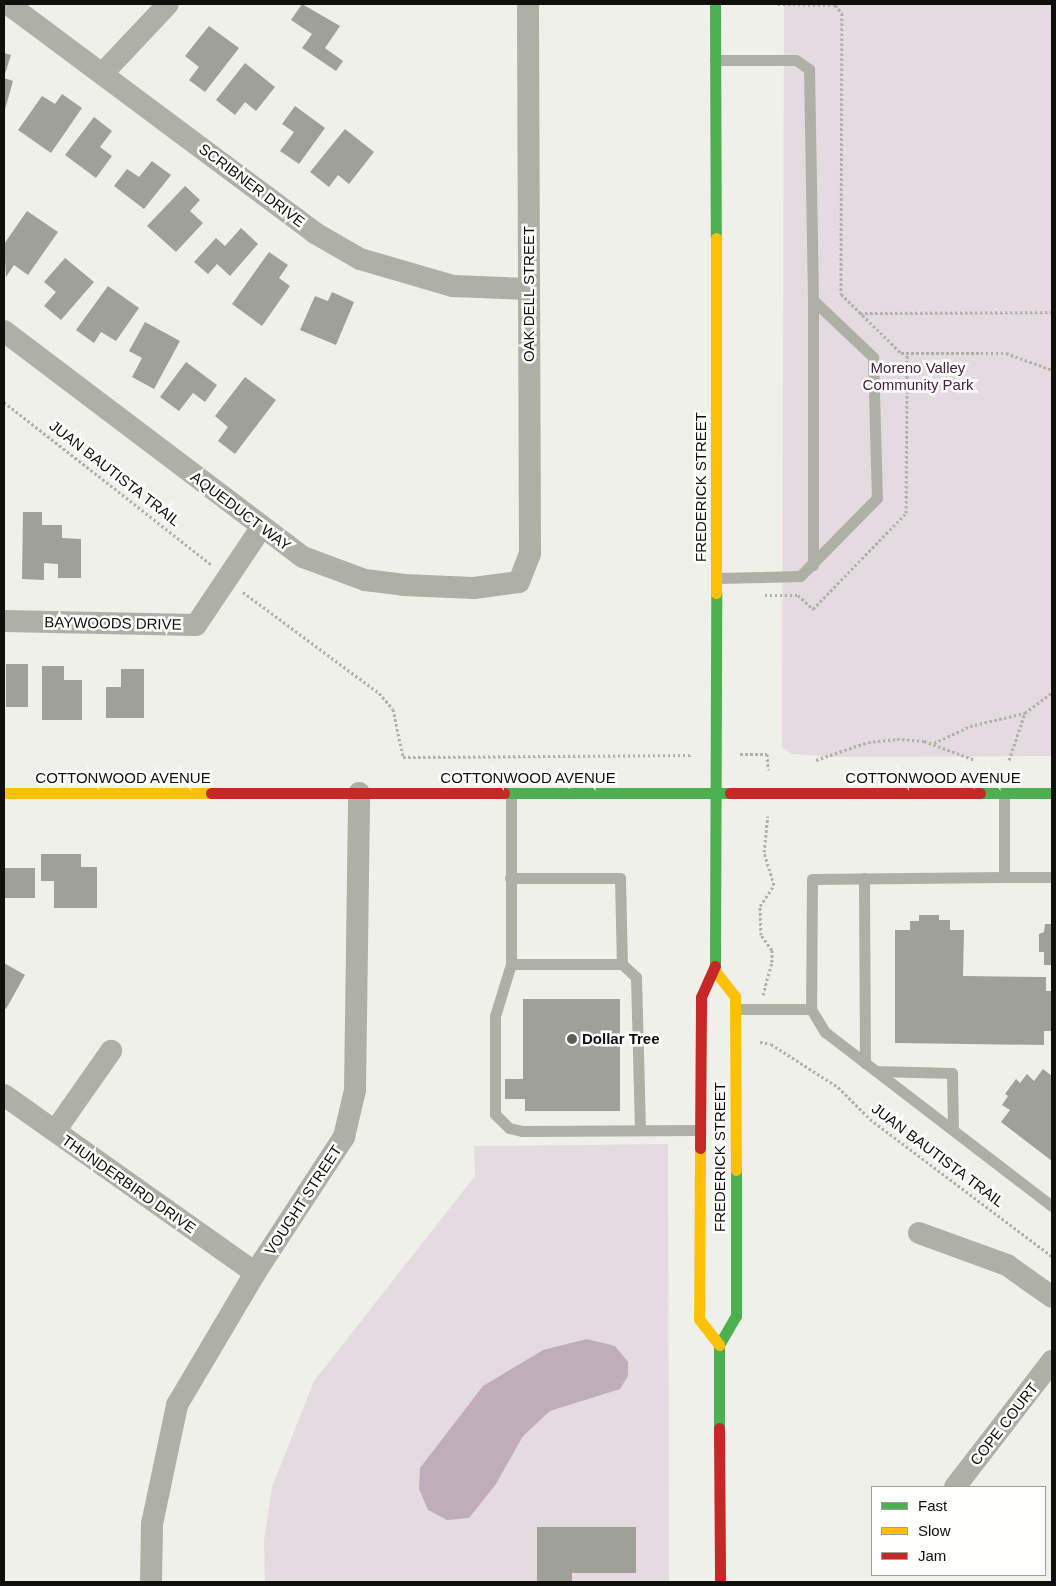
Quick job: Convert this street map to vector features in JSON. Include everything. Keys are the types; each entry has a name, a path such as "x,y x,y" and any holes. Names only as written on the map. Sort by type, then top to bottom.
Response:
{"main road":[{"name":"FREDERICK STREET","path":"715,4 715,970 701,997 699,1319 719,1345 736,1316 735,996 715,970"},
{"name":"COTTONWOOD AVENUE","path":"4,793 1052,793"},
{"path":"700,1130 714,1139"},
{"path":"721,1230 736,1254"},
{"path":"719,1345 720,1582"}],"street":[{"name":"SCRIBNER DRIVE","path":"8,4 104,72 315,233 360,259 453,286 529,288"},
{"path":"104,72 168,4"},
{"name":"OAK DELL STREET","path":"519,582 530,554 528,4"},
{"name":"AQUEDUCT WAY","path":"4,331 262,528 303,557 365,580 474,588 519,582"},
{"name":"BAYWOODS DRIVE","path":"4,621 196,625 262,528"},
{"name":"VOUGHT STREET","path":"151,1582 152,1524 177,1405 255,1272 344,1138 355,1090 359,793"},
{"path":"55,1131 111,1051"},
{"name":"THUNDERBIRD DRIVE","path":"4,1095 255,1272"},
{"path":"919,1233 1007,1265 1052,1298"},
{"name":"COPE COURT","path":"956,1486 1052,1361"}],"lane":[{"path":"715,60 796,60 809,69 813,300 814,565"},
{"path":"716,578 800,576 814,565 877,498 873,357 813,300"},
{"path":"511,793 511,964 495,1016 495,1114 500,1122 522,1131 640,1128 700,1130"},
{"path":"1004,793 1004,877"},
{"path":"1052,877 812,879 811,1008 825,1032 1052,1206"},
{"path":"510,878 620,878 622,964"},
{"path":"864,878 865,1063"},
{"path":"511,964 622,964 636,977 638,987 640,1128"},
{"path":"735,1010 811,1008"},
{"path":"876,1071 952,1073 953,1130"}],"path":[{"path":"778,4 835,5 842,13 840,294 901,353 1006,353 1052,370"},
{"path":"859,313 1052,312"},
{"name":"JUAN BAUTISTA TRAIL","path":"4,402 211,564"},
{"path":"247,595 379,692 393,709 402,757 666,756"},
{"path":"933,743 970,726 1025,713 1052,693"},
{"path":"1009,760 1025,713"},
{"path":"816,760 868,742 933,743 975,760"},
{"path":"762,1009 772,962 772,950 761,936 760,906 774,885 764,852 767,832"},
{"name":"JUAN BAUTISTA TRAIL","path":"762,1009 760,1044 771,1044 838,1087 870,1119 1052,1256"}],"green space":[{"name":"Moreno Valley Community Park","path":"784,4 1052,4 1052,756 837,757 792,754 782,747"},
{"path":"668,1144 669,1582 265,1582 264,1541 272,1487 314,1381 475,1176 474,1146"}],"shaded area":[{"path":"587,1339 615,1346 628,1362 628,1376 620,1389 550,1411 523,1436 496,1484 469,1518 447,1520 428,1510 419,1489 420,1468 483,1386 543,1350"}],"building":[{"path":"302,4 340,26 325,48 343,61 336,71 302,48 312,34 291,20"},
{"path":"209,26 239,48 205,92 189,80 199,67 185,56"},
{"path":"4,53 11,55 4,77"},
{"path":"245,63 275,87 256,111 245,102 235,115 216,100"},
{"path":"4,78 13,81 4,113"},
{"path":"62,94 82,108 51,153 18,130 42,96 55,104"},
{"path":"295,106 325,128 299,164 280,151 294,132 282,124"},
{"path":"94,117 112,131 100,147 112,156 96,178 65,155"},
{"path":"345,129 374,152 349,184 338,175 329,187 310,172"},
{"path":"152,161 171,175 144,209 114,186 127,169 139,177"},
{"path":"185,186 200,200 190,211 203,223 176,252 147,226"},
{"path":"27,211 58,232 28,275 14,265 6,277 4,244"},
{"path":"241,228 258,244 230,276 217,264 208,274 194,262 216,238 225,246"},
{"path":"269,252 288,265 279,278 290,286 262,326 232,304"},
{"path":"65,258 94,282 61,320 44,306 56,292 44,282"},
{"path":"108,286 139,308 116,341 101,332 94,343 76,330"},
{"path":"332,292 354,302 336,345 300,330 315,296 328,301"},
{"path":"145,322 180,341 154,389 132,377 142,358 129,351"},
{"path":"186,362 217,385 205,402 193,393 179,411 160,397"},
{"path":"245,377 276,400 235,454 218,441 228,427 215,416"},
{"path":"23,512 42,512 42,525 62,525 62,538 81,539 81,578 58,578 58,564 44,563 44,580 22,579"},
{"path":"6,664 28,664 28,707 6,707"},
{"path":"42,666 64,666 64,680 82,680 82,720 42,720"},
{"path":"121,669 144,669 144,718 106,718 106,687 121,687"},
{"path":"41,854 81,854 81,867 97,867 97,908 54,908 54,881 41,881"},
{"path":"4,868 35,868 35,898 4,898"},
{"path":"919,915 939,915 939,920 950,920 950,930 964,930 963,976 1046,977 1046,991 1052,991 1052,1031 1044,1031 1044,1045 895,1043 895,930 910,930 910,921 919,921"},
{"path":"1045,924 1052,924 1052,965 1044,965 1044,952 1039,952 1039,934 1044,932"},
{"path":"4,963 25,975 6,1009 4,1008"},
{"name":"Dollar Tree","path":"523,999 620,999 620,1111 525,1111 525,1099 505,1099 505,1079 523,1079"},
{"path":"1043,1069 1052,1076 1052,1161 1001,1122 1010,1110 1002,1105 1008,1096 1005,1094 1016,1079 1020,1083 1027,1074 1034,1081"},
{"path":"537,1527 636,1527 636,1573 572,1573 572,1582 537,1582"}],"traffic: fast":[{"path":"715,4 716,238"},
{"path":"715,966 716,593"},
{"path":"504,793 730,793"},
{"path":"980,793 1052,793"},
{"path":"719,1428 719,1345 736,1316 736,1170"}],"traffic: slow":[{"path":"716,238 716,593"},
{"path":"4,793 211,793"},
{"path":"715,971 735,997 736,1170"},
{"path":"700,1148 699,1319 719,1345"}],"traffic: jam":[{"path":"211,793 504,793"},
{"path":"730,793 980,793"},
{"path":"700,1148 701,997 715,966"},
{"path":"719,1428 720,1582"}],"place":[{"name":"Dollar Tree","path":"572,1039"}]}
